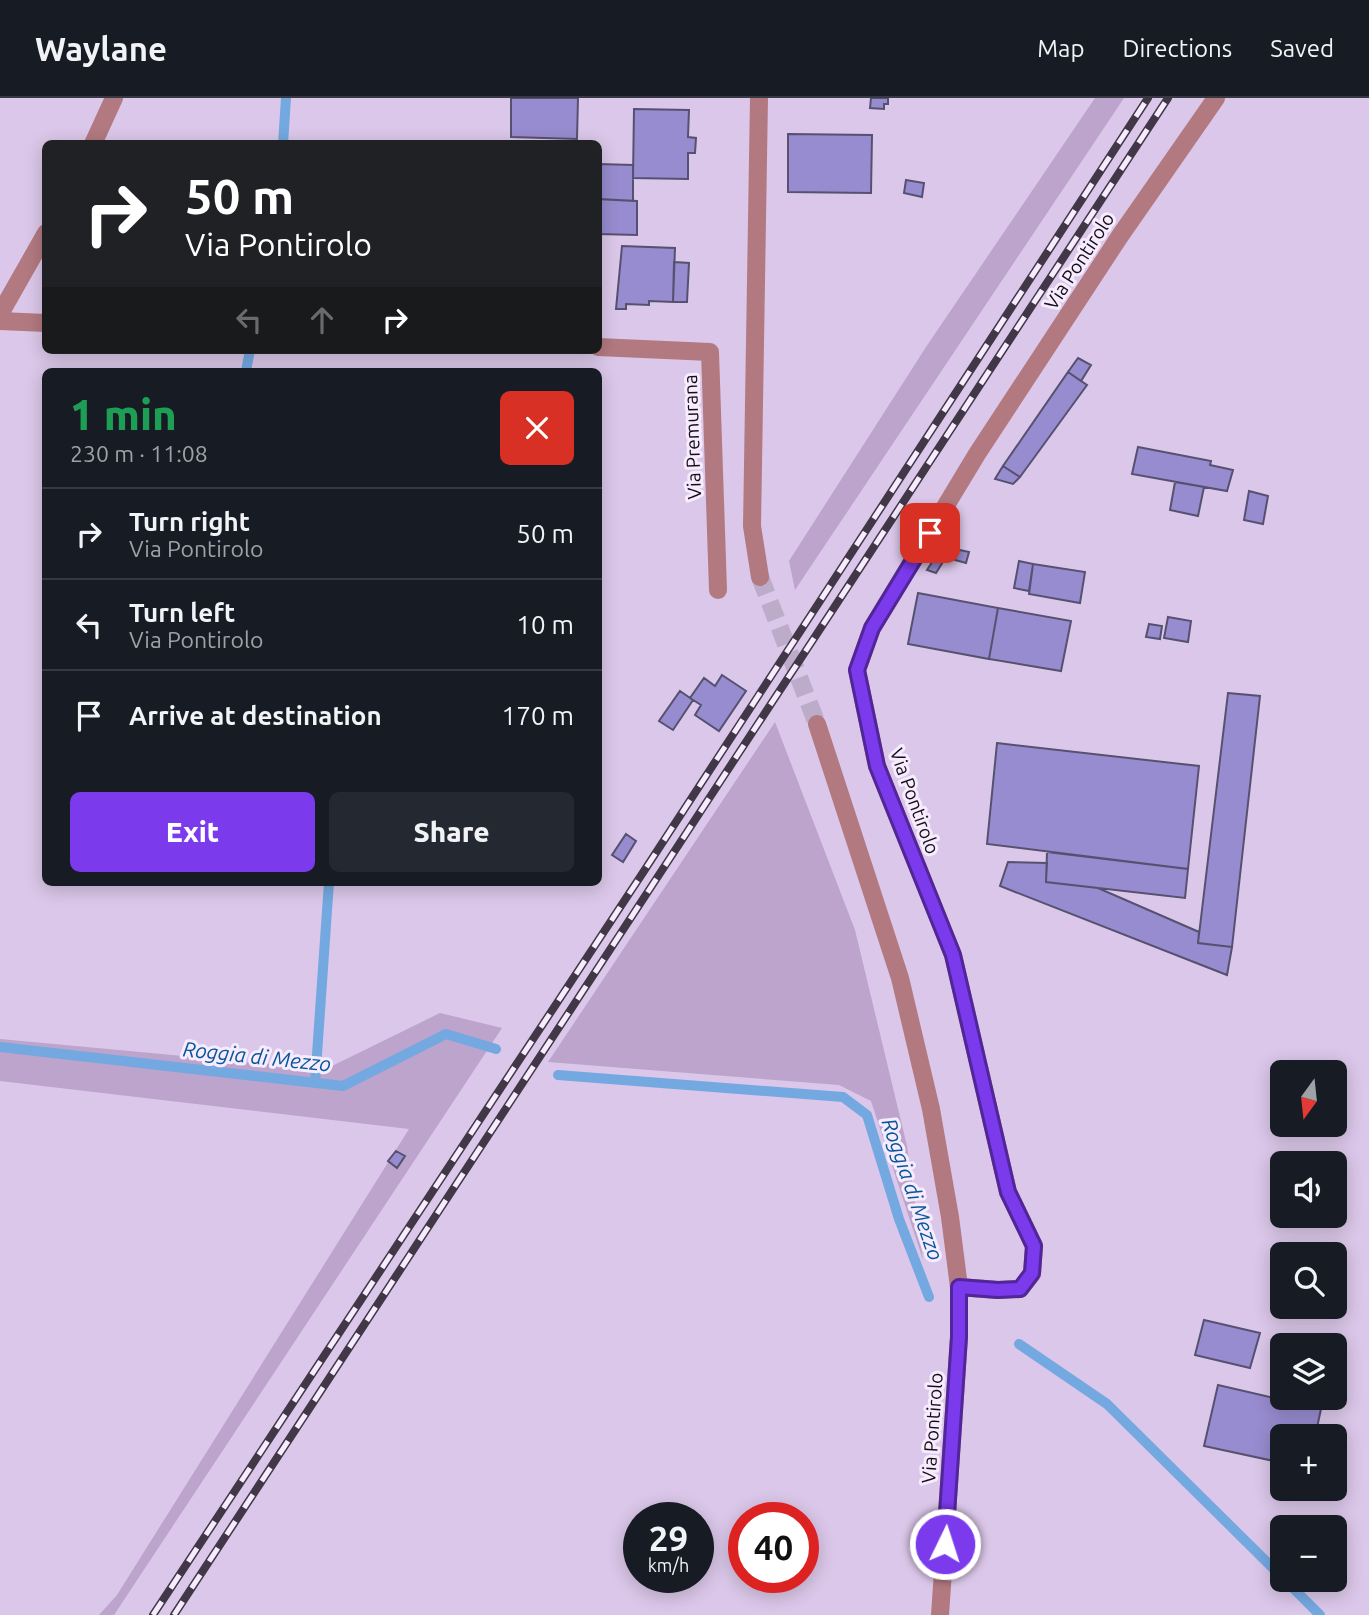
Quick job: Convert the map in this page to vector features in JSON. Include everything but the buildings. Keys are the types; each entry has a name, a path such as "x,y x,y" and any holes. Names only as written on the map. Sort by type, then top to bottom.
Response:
{"street":[{"path":"95,140 114,98"},
{"path":"759,98 752,526 760,577"},
{"name":"Via Pontirolo","path":"959,1287 1020,1289 1032,1273 1034,1246 1008,1192 953,955 877,766 857,670 872,628 977,454 1120,236 1216,98"},
{"path":"0,314 42,240"},
{"path":"0,321 42,323"},
{"name":"Via Premurana","path":"602,347 710,352 718,590"},
{"name":"Via Pontirolo","path":"817,724 900,978 931,1109 959,1287 959,1337 940,1615"}],"shaded area":[{"path":"1095,98 1124,98 795,590 789,561 926,347"},
{"path":"775,722 855,930 907,1146 923,1260 871,1101 839,1085 548,1062"},
{"path":"440,1013 502,1028 114,1615 99,1615 117,1595 409,1129 0,1081 0,1039 292,1066 330,1067"}],"waterway":[{"path":"283,140 286,98"},
{"path":"247,368 249,354"},
{"path":"315,1083 329,886"},
{"name":"Roggia di Mezzo","path":"0,1047 343,1086 446,1034 496,1049"},
{"name":"Roggia di Mezzo","path":"558,1075 843,1097 867,1115 899,1219 929,1297"},
{"name":"Roggia di Mezzo","path":"1019,1344 1107,1404 1270,1565"},
{"name":"Roggia di Mezzo","path":"1297,1592 1320,1615"}],"tunnel":[{"path":"760,577 817,724"}],"railway":[{"path":"153,1615 644,871 1148,98"},
{"path":"174,1615 1168,98"}],"route":[{"path":"930,533 872,628 857,670 877,766 953,955 1008,1192 1034,1246 1032,1273 1020,1289 959,1287 959,1337 945,1544"}]}
